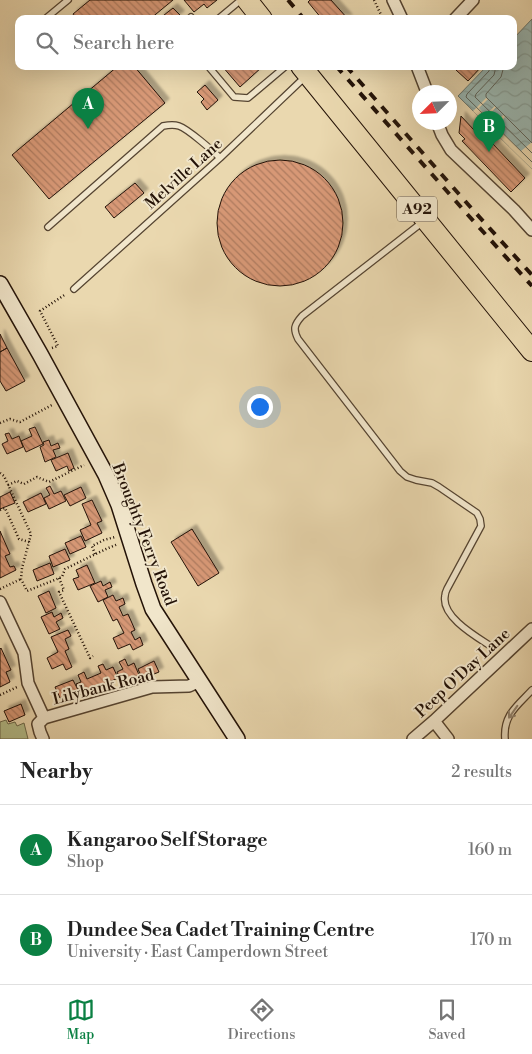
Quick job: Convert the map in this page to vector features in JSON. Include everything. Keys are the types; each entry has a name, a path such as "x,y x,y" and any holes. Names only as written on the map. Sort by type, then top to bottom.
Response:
{"highway":[{"path":"246,0 259,15"},
{"name":"A92","path":"304,70 532,352"}],"street":[{"path":"394,0 400,15"},
{"path":"459,15 473,0"},
{"path":"418,70 424,85"},
{"path":"440,130 451,150 514,210 532,230"},
{"name":"Broughty Ferry Road","path":"0,285 106,475 119,505 153,609 237,739"},
{"path":"0,602 24,653 28,683 44,718 38,724 43,739"},
{"name":"Peep O'Day Lane","path":"413,739 532,629"},
{"name":"Lilybank Road","path":"44,718 152,687 190,686 200,681"},
{"path":"434,721 448,739"}],"lane":[{"path":"50,15 68,0"},
{"path":"223,15 241,0"},
{"path":"211,70 234,97 248,98 281,70"},
{"name":"Melville Lane","path":"74,289 220,158 304,70"},
{"path":"48,227 163,126 172,125 184,129 220,158"},
{"path":"425,220 302,316 296,323 294,332 400,471 407,477 432,483 477,513 481,526 444,597 446,607 451,616 492,647"},
{"path":"506,739 506,725 510,712 532,690"}],"path":[{"path":"374,0 381,15"},
{"path":"58,346 40,311 74,289"},
{"path":"0,423 10,418 20,422 43,410"},
{"path":"8,485 17,481 24,484 37,477 49,482 76,469"},
{"path":"0,473 4,476 31,534 21,579 27,591 62,577 65,569 106,549"},
{"path":"0,510 4,508 19,539 29,542"},
{"path":"95,554 92,546 104,540 128,534"},
{"path":"59,578 64,590 59,592 90,658 93,656"},
{"path":"0,588 21,579"},
{"path":"0,695 28,683"}],"green space":[{"path":"6,720 8,724 15,722 17,726 24,723 28,739 0,739 0,722"}],"water":[{"path":"532,19 532,169 458,96 483,70 517,70 517,35"}],"pier":[{"path":"486,98 488,99 479,108 485,115 496,107 487,118 494,124 503,115 505,117 497,127 521,151 532,142 532,169 473,111"}],"building":[{"path":"90,0 173,0 155,15 73,14"},
{"path":"184,0 217,0 207,8 204,4 194,12"},
{"path":"310,0 331,0 344,15 319,15 308,2"},
{"path":"173,8 180,15 164,15"},
{"path":"113,70 137,70 165,103 49,199 12,155"},
{"path":"225,70 259,70 240,87"},
{"path":"456,70 478,70 468,81"},
{"path":"205,85 218,100 207,110 201,102 204,99 197,92"},
{"path":"461,116 474,130 477,127 525,178 511,192 462,141 465,139 459,133"},
{"path":"280,160 304,165 324,179 338,199 343,223 338,247 324,267 304,281 280,286 256,281 236,267 222,247 217,223 222,199 236,179 256,165"},
{"path":"135,183 144,193 114,218 105,207"},
{"path":"0,334 7,348 0,352"},
{"path":"7,348 25,381 6,391 0,381 0,352"},
{"path":"35,427 43,444 26,452 21,441 32,436 29,429"},
{"path":"9,433 12,439 19,436 23,447 7,454 2,444 8,441 5,434"},
{"path":"49,440 51,446 58,443 60,448 53,450 56,457 45,462 40,447 44,445 43,442"},
{"path":"68,453 74,468 69,471 67,466 56,471 51,460"},
{"path":"50,486 54,494 61,491 66,501 49,509 44,498 50,495 46,488"},
{"path":"81,487 86,498 70,506 64,495"},
{"path":"10,492 15,503 0,509 0,497"},
{"path":"41,493 46,504 28,512 23,502"},
{"path":"92,500 102,521 97,523 102,533 85,541 80,530 91,525 82,504"},
{"path":"192,529 219,573 198,586 171,542"},
{"path":"0,531 10,554 5,556 10,567 14,566 16,570 0,578"},
{"path":"81,536 86,547 70,554 65,543"},
{"path":"65,549 70,560 53,567 49,556"},
{"path":"50,563 54,574 37,581 33,570"},
{"path":"87,565 95,583 78,590 73,579 79,577 76,570"},
{"path":"101,581 103,586 110,582 112,587 105,590 108,597 98,602 90,586"},
{"path":"49,591 56,608 46,613 38,596"},
{"path":"113,595 116,601 123,598 125,604 119,607 123,616 128,614 135,630 131,632 135,640 140,637 143,645 133,650 130,644 118,649 113,638 124,633 117,619 113,621 103,600"},
{"path":"52,612 54,617 61,613 63,618 56,622 60,629 49,634 41,617"},
{"path":"68,630 71,636 65,639 69,649 65,651 72,667 66,670 63,664 52,669 47,658 58,652 51,637"},
{"path":"0,649 11,670 6,672 10,682 0,687"},
{"path":"125,659 128,666 134,663 139,675 122,683 117,672 123,669 119,662"},
{"path":"154,661 159,672 142,679 138,669"},
{"path":"103,664 106,670 113,667 118,678 81,695 76,684 81,682 78,675 84,672 87,679 101,673 98,666"},
{"path":"73,680 78,690 60,698 55,687"},
{"path":"21,704 25,715 9,722 4,711"}],"railway":[{"path":"288,0 301,15"},
{"path":"340,70 532,286"},
{"path":"350,70 532,275"}],"place":[{"name":"Kangaroo Self Storage","path":"88,129"},
{"name":"Dundee Sea Cadet Training Centre","path":"489,152"}]}
